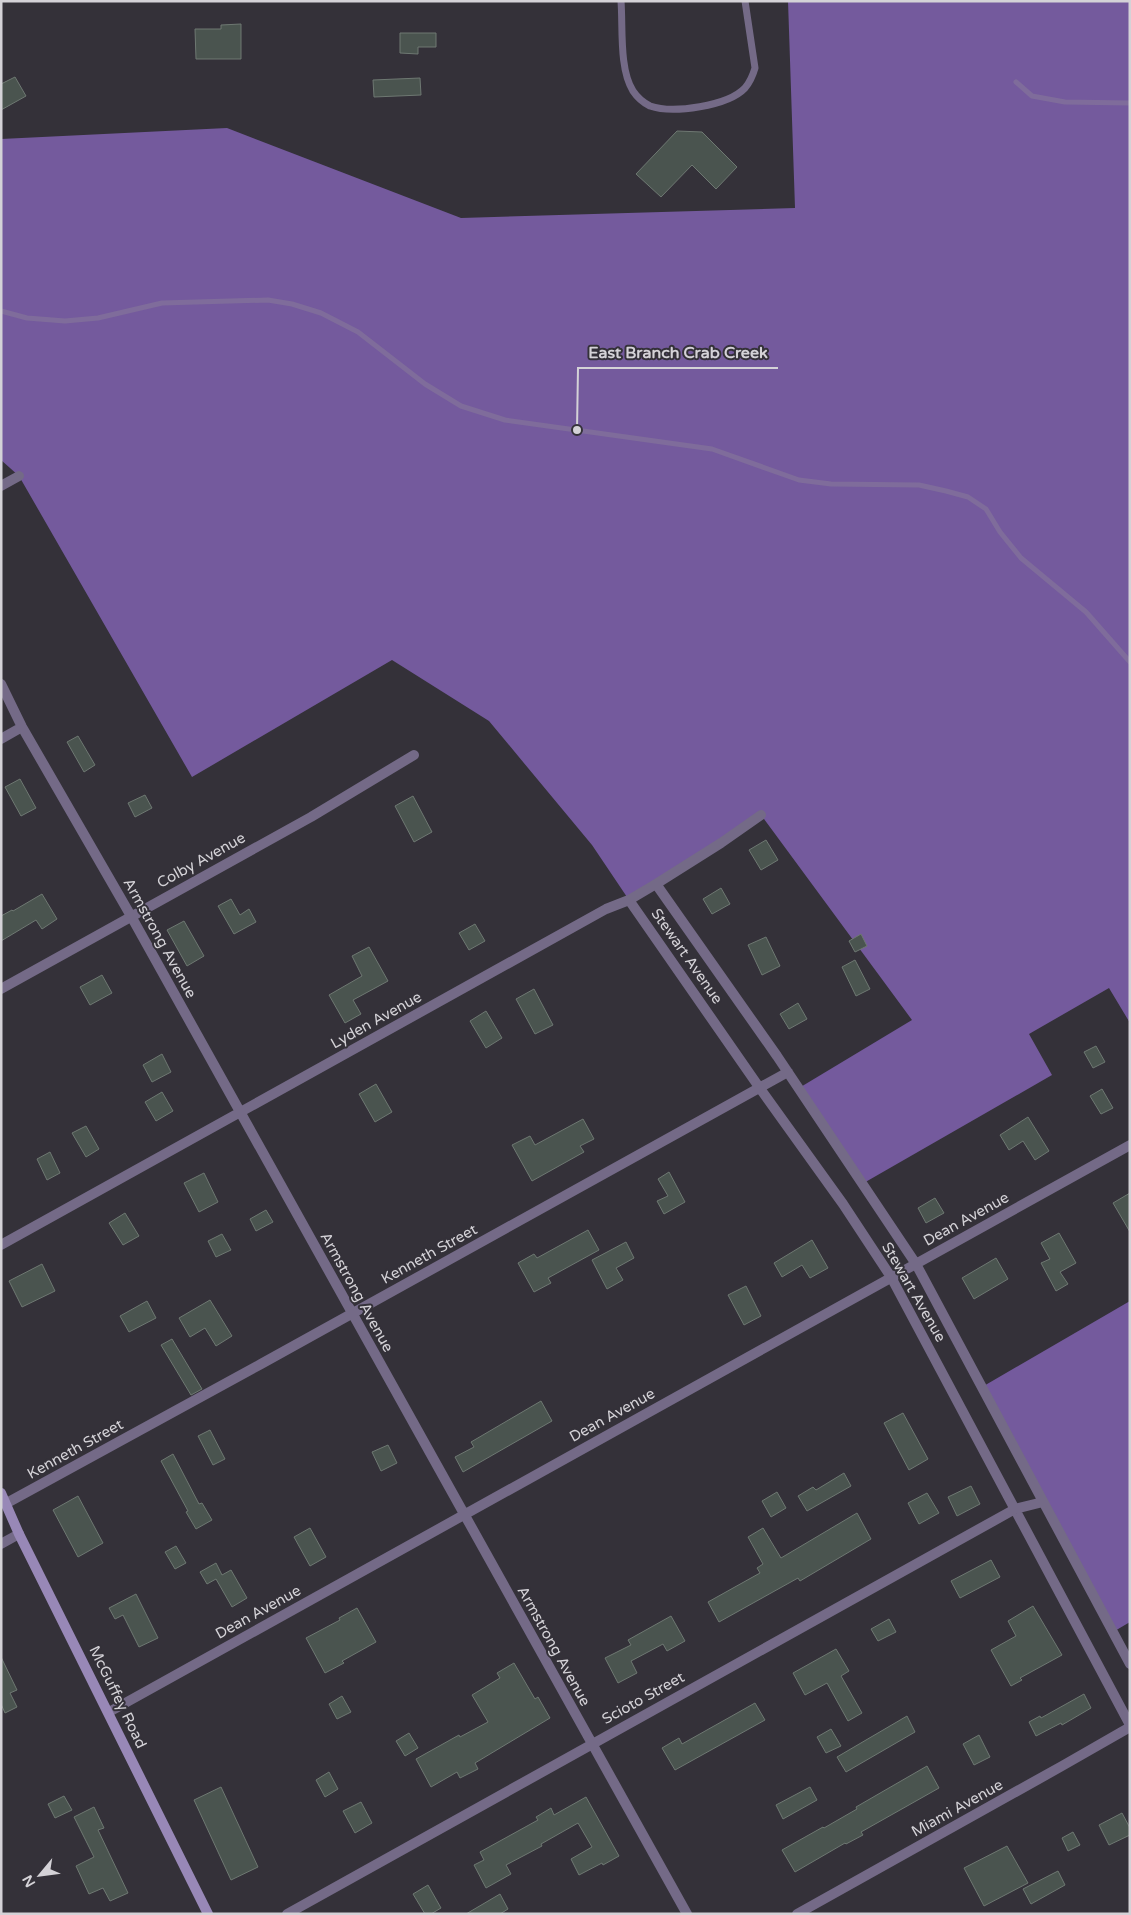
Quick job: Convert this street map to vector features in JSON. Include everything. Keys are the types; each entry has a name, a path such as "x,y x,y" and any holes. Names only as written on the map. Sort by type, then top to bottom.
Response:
{"street":[{"path":"1,486 19,476"},
{"name":"Armstrong Avenue","path":"1,684 22,727 131,916 351,1314 687,1914"},
{"path":"1,738 22,727"},
{"name":"Colby Avenue","path":"1,989 311,817 414,755"},
{"name":"Lyden Avenue","path":"1,1245 240,1114 606,909 629,900 721,843 761,815"},
{"name":"Stewart Avenue","path":"656,884 788,1072 916,1264 1130,1664"},
{"name":"Stewart Avenue","path":"629,900 843,1204 891,1277 1130,1726"},
{"name":"Kenneth Street","path":"5,1504 788,1072"},
{"name":"Dean Avenue","path":"109,1712 1130,1144"},
{"name":"McGuffey Road","path":"1,1493 19,1534 208,1914"},
{"name":"Scioto Street","path":"287,1914 1015,1509 1043,1502"},
{"path":"1,1544 19,1534"},
{"name":"Miami Avenue","path":"797,1914 1130,1726"}],"lane":[{"path":"622,1 624,57 629,84 634,93 649,106 666,109 709,106 725,101 744,89 752,78 755,68 745,1"}],"shaded area":[{"path":"788,1 1130,1 1130,1023 1109,988 1029,1034 1052,1075 862,1184 799,1088 912,1020 761,815 629,900 592,845 489,721 392,660 192,777 19,476 1,460 1,139 227,128 461,218 795,208"},
{"path":"1130,1301 1130,1622 1113,1632 982,1387"}],"building":[{"path":"241,24 241,59 196,59 195,29 221,29 221,25"},
{"path":"400,33 436,33 436,47 418,47 418,54 400,53"},
{"path":"15,77 26,96 1,110 1,84"},
{"path":"420,78 421,95 374,97 373,80"},
{"path":"677,131 702,132 737,167 716,189 692,165 661,197 636,174"},
{"path":"78,736 95,765 84,772 67,742"},
{"path":"20,779 36,808 21,816 5,787"},
{"path":"145,795 152,808 135,817 128,803"},
{"path":"413,796 432,832 414,842 395,806"},
{"path":"766,840 778,860 761,870 749,850"},
{"path":"721,888 730,904 712,914 703,899"},
{"path":"42,894 57,919 42,929 36,920 1,941 1,916"},
{"path":"231,899 240,915 249,909 256,922 234,934 218,906"},
{"path":"184,921 204,956 187,966 167,930"},
{"path":"475,924 485,941 469,950 459,933"},
{"path":"861,934 867,946 855,952 849,941"},
{"path":"766,937 780,966 762,975 748,945"},
{"path":"369,947 388,981 353,1000 361,1014 345,1023 329,995 362,976 352,956"},
{"path":"855,960 870,989 856,996 842,967"},
{"path":"102,975 112,993 90,1005 80,987"},
{"path":"534,989 553,1025 535,1034 516,999"},
{"path":"798,1003 807,1019 789,1029 780,1014"},
{"path":"486,1011 502,1038 486,1048 470,1021"},
{"path":"1096,1046 1105,1062 1093,1068 1084,1052"},
{"path":"162,1054 171,1072 152,1082 143,1065"},
{"path":"376,1084 392,1112 375,1122 359,1094"},
{"path":"1102,1089 1113,1108 1101,1114 1090,1096"},
{"path":"162,1092 173,1111 156,1121 145,1102"},
{"path":"1028,1117 1049,1151 1035,1160 1023,1141 1009,1150 1000,1135"},
{"path":"583,1119 594,1139 580,1146 584,1152 532,1181 512,1145 530,1136 535,1145"},
{"path":"86,1126 99,1149 86,1157 72,1133"},
{"path":"50,1152 60,1173 47,1180 37,1159"},
{"path":"669,1172 685,1202 664,1214 657,1201 668,1196 658,1179"},
{"path":"204,1173 218,1202 199,1212 184,1183"},
{"path":"1130,1193 1130,1232 1113,1203"},
{"path":"935,1198 944,1213 926,1223 918,1208"},
{"path":"266,1210 273,1222 256,1231 250,1219"},
{"path":"125,1213 139,1236 123,1245 109,1223"},
{"path":"588,1230 599,1250 548,1278 551,1283 534,1292 518,1263 534,1254 537,1258"},
{"path":"1059,1233 1076,1263 1060,1272 1068,1284 1056,1291 1041,1263 1050,1259 1041,1243"},
{"path":"222,1234 231,1250 216,1257 208,1241"},
{"path":"812,1240 828,1268 810,1278 802,1265 782,1277 774,1263"},
{"path":"626,1242 634,1258 616,1268 623,1280 607,1289 592,1260"},
{"path":"996,1258 1008,1279 974,1299 962,1278"},
{"path":"42,1264 55,1291 22,1307 9,1281"},
{"path":"746,1286 761,1316 744,1325 728,1295"},
{"path":"210,1300 232,1336 216,1346 205,1328 190,1337 179,1318"},
{"path":"147,1301 156,1318 129,1332 120,1316"},
{"path":"172,1339 202,1389 191,1395 161,1345"},
{"path":"541,1401 552,1421 463,1472 455,1457 474,1447 471,1442"},
{"path":"903,1413 928,1459 909,1470 884,1423"},
{"path":"210,1430 225,1459 213,1465 198,1436"},
{"path":"388,1445 397,1463 381,1471 372,1452"},
{"path":"173,1454 199,1504 202,1503 212,1520 196,1529 161,1461"},
{"path":"844,1473 851,1486 807,1511 798,1496 813,1487 816,1490"},
{"path":"971,1486 980,1504 957,1516 948,1497"},
{"path":"777,1492 786,1508 771,1517 762,1501"},
{"path":"927,1493 939,1513 919,1524 908,1503"},
{"path":"78,1496 103,1543 78,1557 53,1510"},
{"path":"857,1513 871,1539 800,1581 798,1578 719,1622 708,1602 760,1573 757,1568 763,1564 748,1537 763,1528 781,1558"},
{"path":"310,1528 326,1557 310,1566 294,1537"},
{"path":"176,1546 186,1563 175,1569 165,1552"},
{"path":"991,1560 1000,1577 960,1598 951,1581"},
{"path":"216,1563 222,1575 231,1570 247,1598 232,1607 216,1579 207,1584 200,1572"},
{"path":"136,1594 158,1638 139,1647 123,1615 115,1619 109,1608"},
{"path":"1033,1606 1062,1655 1020,1678 1022,1680 1011,1686 991,1650 1016,1636 1008,1621"},
{"path":"357,1608 376,1642 325,1673 306,1638 340,1620 339,1618"},
{"path":"671,1616 685,1641 667,1651 663,1644 631,1661 637,1673 618,1683 605,1658 631,1645 628,1640"},
{"path":"889,1619 896,1632 878,1641 871,1629"},
{"path":"836,1649 849,1671 841,1676 862,1713 848,1721 827,1683 805,1695 793,1673"},
{"path":"1,1657 17,1690 10,1693 17,1707 5,1713 1,1704"},
{"path":"514,1663 535,1699 538,1697 550,1718 475,1763 478,1769 460,1778 457,1772 431,1787 416,1759 459,1735 460,1737 488,1722 472,1695 500,1678 497,1673"},
{"path":"1084,1694 1091,1708 1062,1725 1061,1723 1036,1736 1029,1722 1040,1716 1041,1718"},
{"path":"342,1696 351,1712 337,1719 329,1704"},
{"path":"755,1703 765,1720 675,1770 662,1748 679,1738 682,1744"},
{"path":"907,1716 915,1732 846,1772 837,1757"},
{"path":"831,1729 841,1746 826,1753 817,1737"},
{"path":"409,1733 418,1748 405,1756 396,1741"},
{"path":"979,1735 990,1757 974,1765 963,1744"},
{"path":"927,1766 939,1788 861,1832 863,1835 845,1843 795,1872 782,1850 857,1809 856,1807"},
{"path":"329,1772 338,1789 325,1797 316,1780"},
{"path":"221,1787 258,1867 231,1880 194,1800"},
{"path":"810,1787 817,1800 783,1819 776,1805"},
{"path":"64,1796 72,1810 55,1818 48,1804"},
{"path":"586,1797 619,1856 579,1875 571,1859 592,1847 578,1823 541,1844 542,1846 506,1865 511,1874 486,1888 474,1865 484,1860 480,1852 538,1820 536,1817 551,1808 554,1815"},
{"path":"361,1802 372,1823 355,1833 343,1811"},
{"path":"94,1807 104,1828 98,1830 128,1893 110,1901 103,1888 89,1894 76,1866 94,1857 74,1817"},
{"path":"1122,1813 1130,1828 1130,1835 1109,1845 1099,1825"},
{"path":"1073,1832 1080,1845 1068,1851 1062,1838"},
{"path":"1007,1846 1028,1883 984,1906 964,1868"},
{"path":"1058,1871 1065,1885 1031,1904 1023,1889"},
{"path":"428,1885 441,1908 431,1914 425,1914 413,1894"},
{"path":"500,1894 508,1909 500,1914 466,1914"}],"waterway":[{"path":"1016,82 1032,96 1065,102 1130,103"},
{"path":"1,311 27,318 65,321 98,318 162,303 268,300 292,304 321,313 358,332 425,384 461,406 505,420 712,449 799,480 831,484 919,485 968,497 986,509 1000,532 1021,558 1086,612 1130,662"}],"place":[{"name":"East Branch Crab Creek","path":"577,430"}]}
